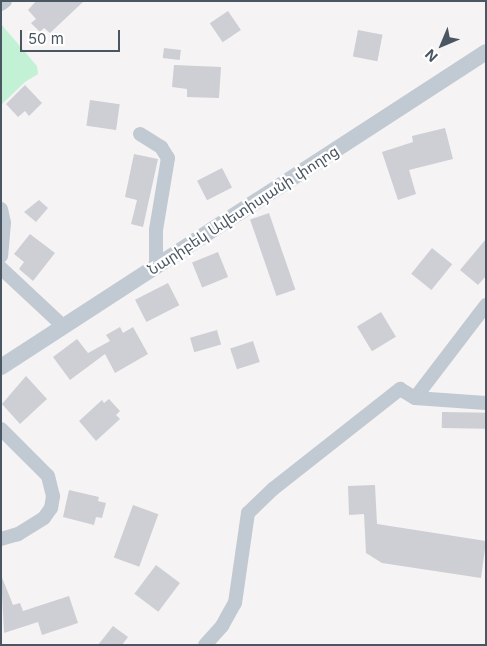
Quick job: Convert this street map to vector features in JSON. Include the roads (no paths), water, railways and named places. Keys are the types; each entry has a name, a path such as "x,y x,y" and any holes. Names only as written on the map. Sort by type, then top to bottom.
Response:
{"street":[{"path":"1,4 4,1"},
{"name":"Նարիբեկ Ավետիսյանի փողոց","path":"1,368 486,52"},
{"path":"140,134 161,147 168,158 156,230 156,266"},
{"path":"1,209 4,223 1,256"},
{"path":"1,268 64,327"},
{"path":"415,398 486,305"},
{"path":"205,645 222,626 235,603 248,513 274,489 400,389 415,398 486,403"},
{"path":"1,429 48,476 54,496 51,508 44,518 18,534 1,540"}]}
